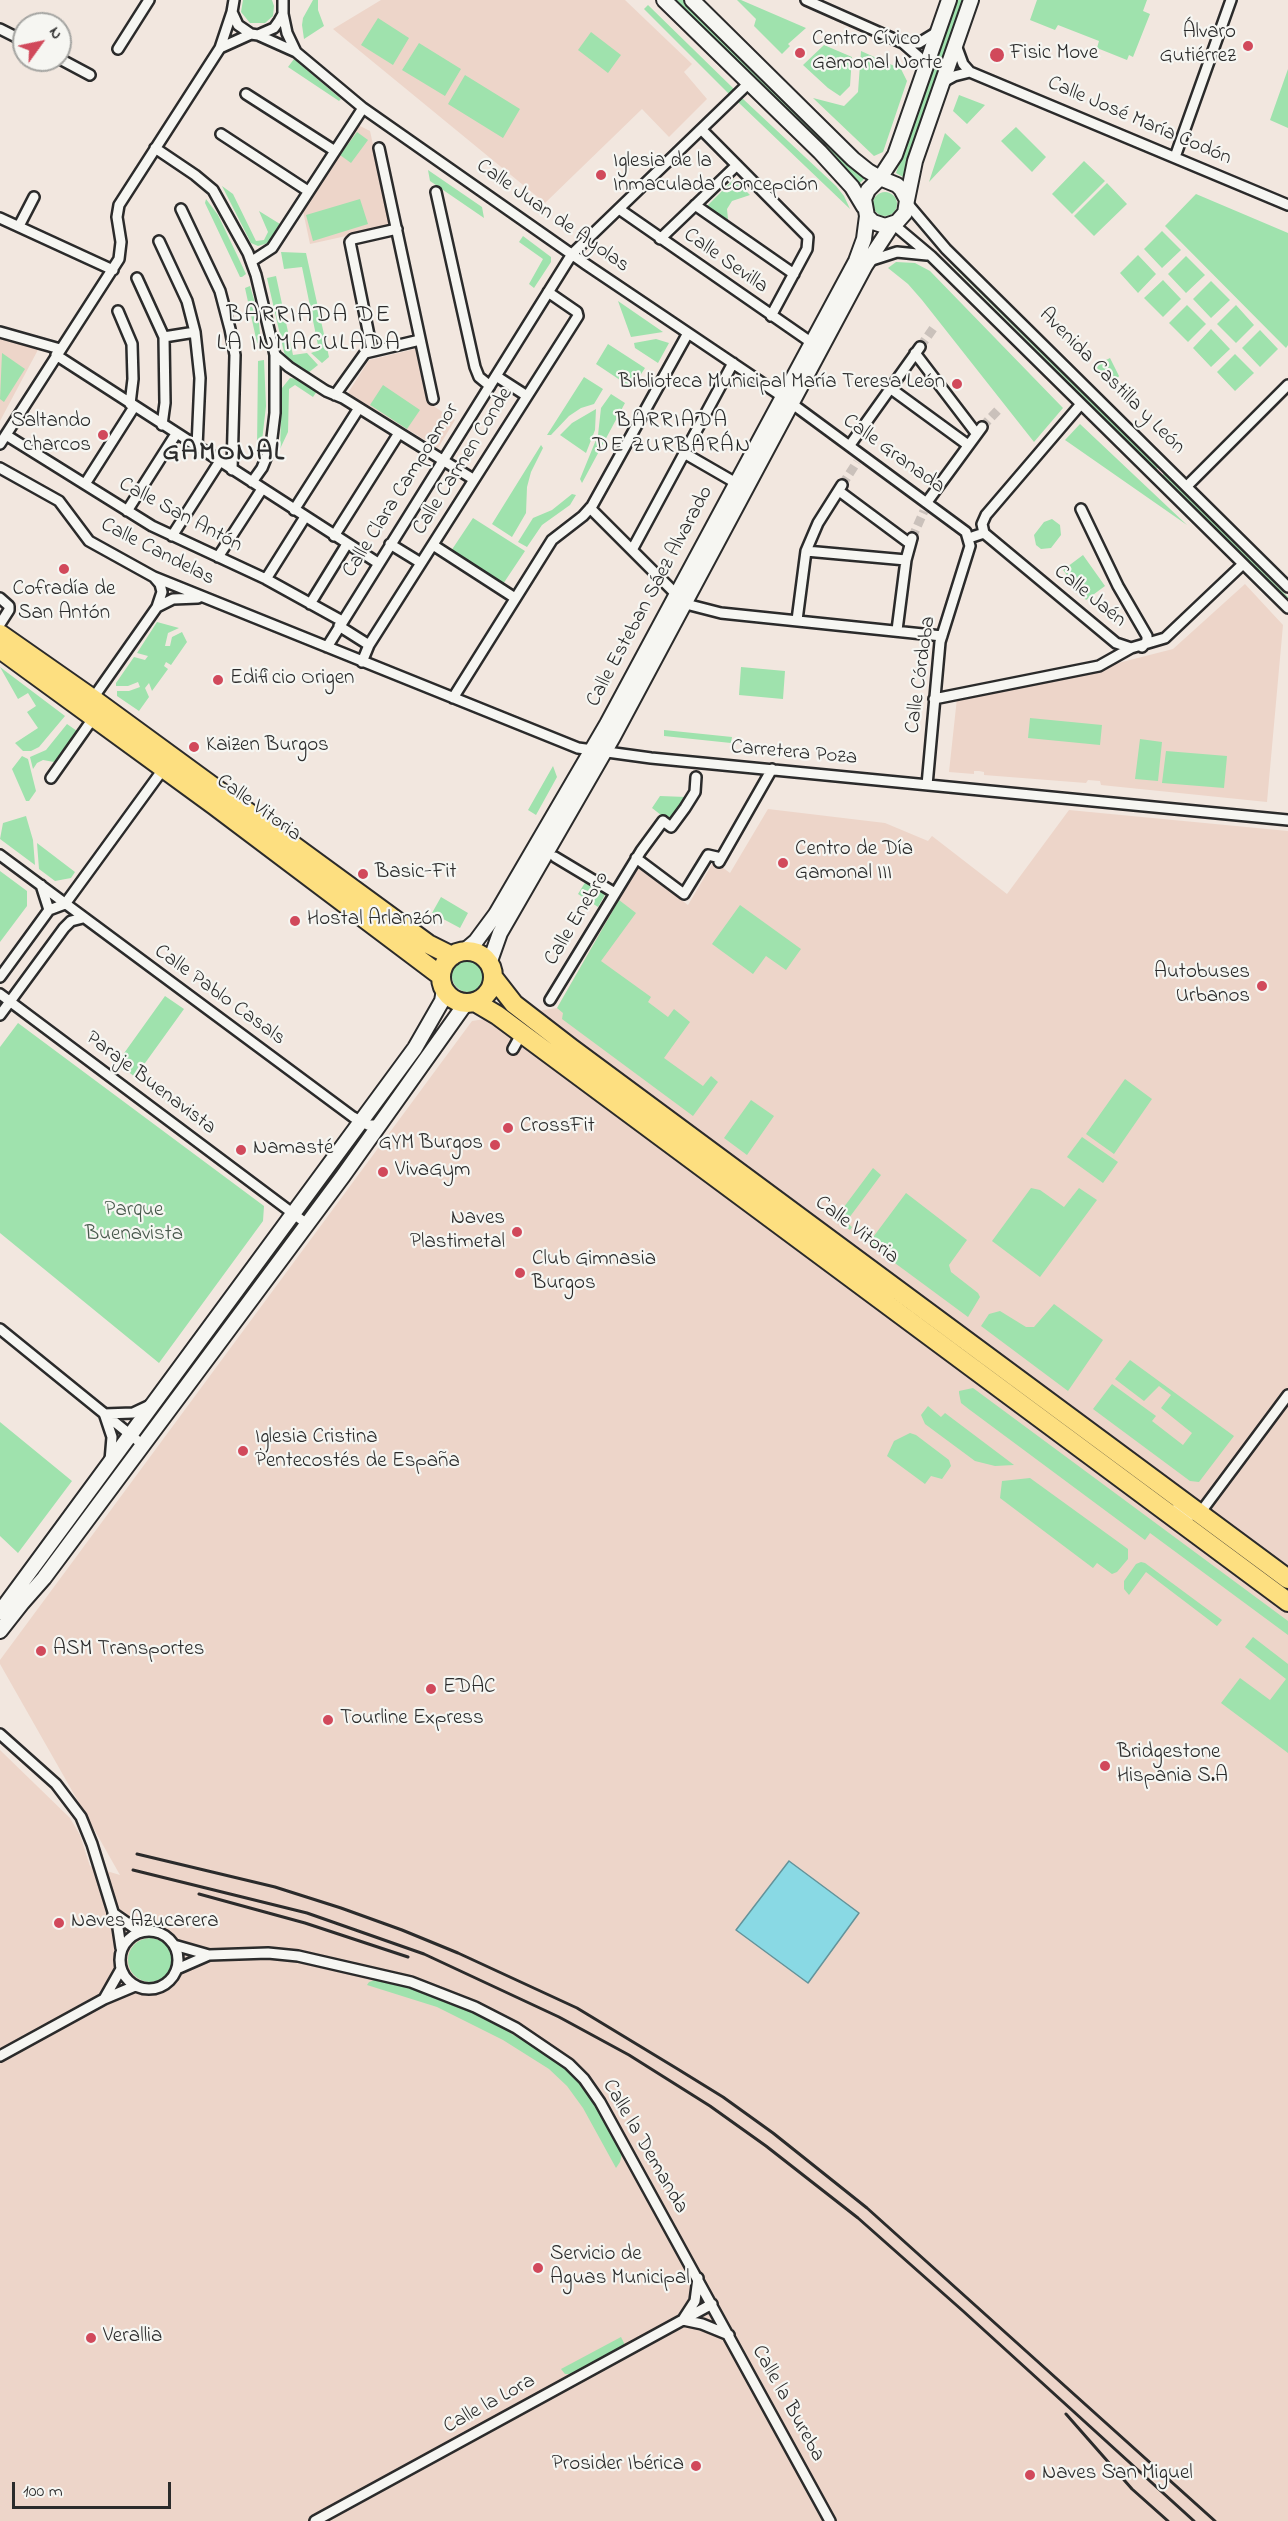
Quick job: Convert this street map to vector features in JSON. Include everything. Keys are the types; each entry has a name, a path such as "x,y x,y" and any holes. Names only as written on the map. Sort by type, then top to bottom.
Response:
{"highway":[{"name":"Calle Vitoria","path":"0,634 164,768 406,947 443,983"},
{"name":"Calle Vitoria","path":"0,649 93,708 428,944 457,954"},
{"path":"457,954 478,954 491,971 488,992 471,1002 450,997 443,983 444,965 457,954"},
{"name":"Calle Vitoria","path":"491,971 514,1004 571,1048 1288,1579"},
{"name":"Calle Vitoria","path":"471,1002 497,1015 1288,1602"},
{"path":"1200,1513 1209,1544"}],"main road":[{"path":"664,0 820,152 852,187 866,211 877,224 893,224 903,216 915,161 971,0"},
{"path":"692,0 863,167 881,182 901,189 907,201"},
{"path":"866,211 866,194 881,182 895,154 949,0"},
{"path":"863,167 880,166 895,154"},
{"name":"Calle Esteban Sáez Alvarado","path":"491,971 500,933 788,400 812,343 859,255 864,239 866,211"},
{"name":"Calle Esteban Sáez Alvarado","path":"681,599 736,483 893,224"},
{"name":"Calle Esteban Sáez Alvarado","path":"457,954 476,942 496,914 598,751"},
{"path":"1,1610 415,1048 442,1001 443,983"},
{"path":"0,1631 93,1513 471,1002"}],"street":[{"path":"118,49 149,0"},
{"name":"Calle Juan de Ayolas","path":"283,0 287,33 296,52"},
{"path":"806,0 903,43 919,57 924,73"},
{"path":"1175,157 1231,0"},
{"path":"231,5 238,25 254,35"},
{"path":"0,444 3,436 119,259 121,250 117,217 119,205 220,48 231,5"},
{"path":"220,48 274,28 283,14"},
{"path":"903,43 926,40 939,30"},
{"name":"Calle Juan de Ayolas","path":"254,35 296,52 363,108 572,254 788,400"},
{"path":"943,82 954,76 970,72 963,64 956,45"},
{"path":"72,66 90,75"},
{"name":"Calle José María Codón","path":"970,72 1288,205"},
{"name":"Calle Clara Campoamor","path":"327,647 572,254 749,83"},
{"path":"246,94 335,151"},
{"path":"252,261 272,248 363,108"},
{"path":"702,130 808,237 807,249 771,316"},
{"path":"221,134 308,191"},
{"path":"155,148 213,190 252,261 276,355 275,413 271,446 262,468 252,483"},
{"path":"380,148 433,399"},
{"path":"660,239 737,165"},
{"path":"436,192 475,368 479,377 490,386"},
{"path":"19,226 34,197"},
{"name":"Avenida Castilla y León","path":"907,201 946,249 1288,587"},
{"path":"695,205 794,274"},
{"path":"181,209 220,291 230,329 235,355 232,470"},
{"name":"Calle Sevilla","path":"619,209 812,343"},
{"path":"0,218 113,270"},
{"name":"Avenida Castilla y León","path":"893,224 931,256 1288,608"},
{"path":"372,350 350,242 353,239 397,230"},
{"path":"159,241 187,301 195,332 200,378 197,447"},
{"path":"869,261 897,252 931,256"},
{"path":"136,278 164,337 162,425"},
{"name":"Calle Carmen Conde","path":"362,662 369,645 578,315 548,292"},
{"path":"85,484 132,406 132,344 118,310"},
{"path":"0,332 58,352 132,406 378,563"},
{"path":"164,337 195,332"},
{"path":"453,698 552,540 590,508 688,333"},
{"path":"335,395 362,355 372,350 420,340"},
{"path":"850,445 917,350 979,430 926,505"},
{"path":"276,355 285,365 473,479"},
{"path":"632,550 733,363"},
{"path":"496,376 527,396"},
{"path":"1187,486 1288,385"},
{"path":"891,388 968,445"},
{"name":"Calle Granada","path":"788,400 850,445 860,458 963,528 969,538"},
{"path":"969,538 984,533 982,524 986,514 1081,404"},
{"path":"294,510 359,408"},
{"path":"334,536 399,433"},
{"path":"127,511 176,434"},
{"name":"Calle San Antón","path":"3,436 172,536 266,579 340,623"},
{"path":"684,453 736,483"},
{"path":"172,536 220,461"},
{"name":"Calle Candelas","path":"0,468 58,501 81,533 94,544 154,577 317,643"},
{"path":"797,620 806,551 818,523 840,488 910,540 897,630"},
{"path":"218,557 262,489"},
{"path":"590,508 681,599 722,613 942,636"},
{"path":"1081,509 1147,636 1147,641 1142,646"},
{"path":"266,579 305,517"},
{"name":"Calle Jaén","path":"984,533 1116,643 1131,648 1159,642 1169,635 1243,564"},
{"name":"Calle Córdoba","path":"927,785 942,636 970,546 969,538"},
{"path":"310,604 347,544"},
{"path":"390,544 421,564"},
{"path":"433,545 515,598"},
{"path":"806,551 906,560"},
{"path":"51,778 157,607 162,592 160,584 154,577"},
{"path":"0,598 9,606 9,610 0,624"},
{"path":"157,607 180,598 205,599"},
{"path":"340,623 369,645"},
{"name":"Carretera Poza","path":"317,643 563,743 598,751 1288,820"},
{"path":"934,699 1099,666 1131,648"},
{"path":"0,976 49,910 65,904 164,768"},
{"name":"Calle Enebro","path":"636,858 684,894 708,855 719,861 772,769"},
{"name":"Calle Enebro","path":"550,1000 636,858 663,821 671,827 685,808 695,792 696,777"},
{"name":"Calle Pablo Casals","path":"0,855 361,1123"},
{"path":"555,857 615,893"},
{"path":"41,885 49,910"},
{"path":"0,1015 64,928 71,921 83,918"},
{"name":"Paraje Buenavista","path":"0,994 307,1224"},
{"path":"361,1123 380,1125"},
{"path":"0,1329 143,1445"},
{"path":"181,1367 193,1376"},
{"path":"1200,1513 1288,1395"},
{"path":"104,1414 133,1413 153,1403"},
{"path":"104,1414 112,1437 110,1461"},
{"name":"Calle Vitoria","path":"1095,1460 1126,1473 1182,1513 1190,1516 1200,1513"},
{"path":"79,1503 93,1513"},
{"path":"0,1734 56,1784 76,1809 89,1835 122,1948 121,1969 104,1999"},
{"path":"113,1913 140,1932"},
{"path":"121,1969 135,1986 156,1989 169,1982 177,1969 178,1952 162,1933 153,1931 140,1932 129,1938 122,1948"},
{"name":"Calle la Demanda","path":"174,1945 209,1955"},
{"name":"Calle la Demanda","path":"177,1969 209,1955 231,1953 298,1956 389,1976 436,1990 476,2007 543,2045 579,2073 600,2102 712,2304"},
{"path":"0,2056 104,1999 135,1986"},
{"path":"698,2278 695,2301 683,2320 729,2335"},
{"name":"Calle la Lora","path":"317,2521 712,2304"},
{"name":"Calle la Bureba","path":"712,2304 830,2521"}],"shaded area":[{"path":"381,0 625,0 692,64 684,72 707,99 669,137 642,109 545,203 333,29"},
{"path":"358,125 370,131 390,222 387,227 310,244 303,211"},
{"path":"0,334 40,346 0,421"},
{"path":"415,349 427,402 455,420 438,448 348,393 369,360"},
{"path":"1245,584 1283,625 1267,802 1101,785 1100,781 1088,780 1086,783 984,775 984,772 979,771 974,771 974,774 949,772 957,698 1071,675 1173,649"},
{"path":"768,809 885,823 928,841 932,836 1007,894 1069,810 1288,831 1288,2521 0,2521 0,1750 70,1818 80,1835 90,1866 120,1875 0,1664 0,1660 472,1021 557,1008 637,867 688,905 714,861 730,873"}],"green space":[{"path":"243,0 272,0 273,16 265,23 250,23 241,12"},
{"path":"313,0 318,0 318,10 324,26 304,39 303,18"},
{"path":"673,0 683,0 865,178 859,184"},
{"path":"737,0 806,28 788,44 790,46 782,54 754,26 756,19"},
{"path":"955,0 963,0 903,177 896,173"},
{"path":"1037,0 1147,0 1143,11 1150,14 1133,57 1129,55 1127,60 1097,48 1099,41 1058,25 1055,30 1030,20"},
{"path":"648,5 734,89 729,94 644,9"},
{"path":"378,18 409,38 393,65 361,45"},
{"path":"591,32 621,55 608,73 578,50"},
{"path":"419,43 461,69 445,96 402,70"},
{"path":"824,45 852,57 850,86 840,96 803,65"},
{"path":"861,51 901,69 907,81 883,152 874,156 813,98 844,106 858,92"},
{"path":"294,59 341,99 339,101 288,67"},
{"path":"1288,69 1288,128 1270,120"},
{"path":"465,75 520,109 503,138 448,104"},
{"path":"959,95 985,105 967,124 953,111"},
{"path":"742,98 836,186 850,209 738,102"},
{"path":"1016,127 1046,157 1032,172 1001,141"},
{"path":"357,132 368,140 351,163 340,155"},
{"path":"945,133 961,148 929,182"},
{"path":"1084,161 1105,181 1072,214 1052,194"},
{"path":"428,170 482,207 484,218 430,181"},
{"path":"734,179 750,195 732,201 727,209 726,222 706,207"},
{"path":"1107,183 1127,204 1094,236 1074,216"},
{"path":"222,186 233,194 256,241 264,240 268,232 259,211 280,224 268,243 258,246 251,243"},
{"path":"885,192 894,195 897,204 894,213 885,216 876,213 873,204 876,195"},
{"path":"1196,194 1288,233 1288,345 1286,348 1165,226"},
{"path":"206,199 218,215 246,274 242,277 205,203"},
{"path":"360,199 368,224 313,241 306,215"},
{"path":"1162,231 1181,250 1162,268 1144,249"},
{"path":"523,236 551,257 551,262 534,288 529,284 543,259 519,242"},
{"path":"281,252 306,253 329,357 322,363 311,353 319,350 302,267 284,269"},
{"path":"1138,255 1156,274 1138,293 1120,273"},
{"path":"1186,256 1205,275 1186,293 1168,274"},
{"path":"952,261 1158,468 1156,469 950,263"},
{"path":"896,262 915,263 930,271 1063,408 1034,442 922,300 908,284 888,268"},
{"path":"276,276 293,355 307,353 318,365 308,373 287,359 284,352 267,278"},
{"path":"1163,280 1181,299 1163,317 1144,298"},
{"path":"1211,281 1230,300 1211,318 1193,299"},
{"path":"250,286 258,313 261,344 257,343 245,288"},
{"path":"618,301 663,332 631,337"},
{"path":"1187,305 1206,324 1188,342 1169,323"},
{"path":"1236,305 1254,325 1236,343 1217,324"},
{"path":"1211,329 1230,349 1211,367 1193,348"},
{"path":"1260,330 1278,349 1260,367 1242,348"},
{"path":"656,339 669,343 658,363 635,348 634,343"},
{"path":"608,344 645,368 632,388 596,364"},
{"path":"2,353 25,369 4,402 0,399"},
{"path":"1235,354 1254,373 1235,391 1217,372"},
{"path":"1110,358 1119,376 1112,387 1092,367"},
{"path":"264,360 266,406 262,441 257,449 258,361"},
{"path":"584,377 603,389 594,404 581,408 569,416 551,435 547,435"},
{"path":"290,378 298,379 317,391 313,397 295,385 289,389 288,432 280,449 282,388"},
{"path":"383,385 420,410 407,429 370,405"},
{"path":"611,394 625,403 582,483 580,479 598,435 601,408"},
{"path":"596,409 595,430 586,453 560,435 572,423"},
{"path":"1080,424 1187,525 1065,440"},
{"path":"541,445 543,448 531,472 527,487 526,513 512,537 492,524"},
{"path":"1164,473 1288,597 1288,600 1163,475"},
{"path":"572,494 576,495 570,505 542,525 527,547 518,542 533,518 552,510"},
{"path":"473,518 525,551 503,584 451,551"},
{"path":"1052,519 1060,525 1061,535 1051,548 1041,549 1036,545 1034,535 1044,522"},
{"path":"1083,555 1105,586 1086,600 1063,570"},
{"path":"157,622 179,628 168,633 165,646 170,646 172,637 182,632 187,642 171,665 166,662 164,666 168,669 152,691 149,683 145,688 149,697 139,711 117,696 117,691 129,691 140,687 138,682 128,686 116,686 116,683 134,657 145,660 148,656 137,653"},
{"path":"0,667 65,716 39,747 31,751 23,751 15,743 38,728 27,712 36,706 28,693 18,699"},
{"path":"741,667 785,671 783,699 739,695"},
{"path":"1030,718 1102,725 1100,745 1028,738"},
{"path":"67,724 77,731 54,762 43,760 33,769 30,757 46,750"},
{"path":"664,730 732,737 731,743 664,736"},
{"path":"1140,739 1162,742 1158,781 1135,779"},
{"path":"1166,751 1227,756 1224,788 1162,783"},
{"path":"22,756 28,759 36,791 29,801 26,801 12,769"},
{"path":"553,766 557,777 536,815 528,810"},
{"path":"660,796 686,797 670,822 652,808"},
{"path":"26,816 33,840 35,865 0,839 3,823"},
{"path":"37,843 75,872 71,878 55,881 39,869"},
{"path":"0,871 27,891 27,906 0,942"},
{"path":"586,881 606,893 598,907 578,894"},
{"path":"441,897 468,913 460,928 432,913"},
{"path":"619,900 636,913 601,961 651,997 648,1002 668,1017 674,1009 690,1022 664,1058 703,1086 711,1076 718,1082 693,1116 562,1019 563,1013 557,1008"},
{"path":"740,905 801,949 786,970 766,956 753,974 712,944"},
{"path":"468,960 480,964 484,976 480,988 468,992 456,988 452,976 456,964"},
{"path":"165,996 184,1009 135,1077 117,1063"},
{"name":"Parque Buenavista","path":"18,1023 264,1206 263,1221 159,1363 0,1233 0,1047"},
{"path":"1125,1079 1152,1099 1114,1154 1086,1134"},
{"path":"751,1100 774,1116 747,1155 724,1138"},
{"path":"1082,1137 1118,1162 1103,1183 1067,1157"},
{"path":"873,1168 881,1175 846,1222 852,1227 850,1230 835,1219"},
{"path":"1031,1188 1040,1190 1064,1207 1079,1188 1097,1200 1040,1277 992,1241"},
{"path":"906,1193 967,1240 949,1265 951,1272 980,1297 968,1317 861,1238 863,1235 871,1240"},
{"path":"1054,1304 1103,1340 1068,1391 981,1326 989,1314 1000,1311 1026,1327 1034,1327"},
{"path":"1130,1360 1234,1436 1199,1482 1190,1481 1093,1409 1112,1384 1156,1416 1152,1421 1183,1445 1192,1433 1161,1408 1171,1395 1159,1386 1144,1401 1115,1379"},
{"path":"973,1388 1288,1621 1288,1635 1150,1533 1145,1540 961,1403 959,1391"},
{"path":"928,1406 941,1417 945,1413 1014,1465 995,1466 975,1461 925,1424 921,1415"},
{"path":"0,1422 72,1481 18,1553 0,1536"},
{"path":"910,1433 949,1460 951,1466 942,1479 931,1476 925,1484 887,1456 894,1441"},
{"path":"1030,1478 1128,1549 1128,1559 1117,1572 1112,1574 1097,1563 1093,1568 1000,1498 1002,1481"},
{"path":"1141,1562 1222,1620 1217,1626 1146,1572 1129,1595 1124,1589 1124,1581 1136,1564"},
{"path":"1253,1637 1288,1664 1288,1753 1221,1703 1240,1678 1270,1700 1286,1679 1245,1647"},
{"path":"150,1938 165,1945 172,1960 165,1975 150,1982 135,1975 128,1960 135,1945"},
{"path":"378,1979 433,1995 489,2020 555,2060 575,2078 594,2103 622,2154 616,2168 583,2108 567,2086 549,2069 503,2040 437,2007 367,1985"},
{"path":"621,2337 625,2345 572,2374 565,2374 561,2369"}],"water":[{"path":"789,1861 859,1913 808,1983 736,1930"}],"tunnel":[{"path":"920,347 935,326"},
{"path":"982,427 1000,408"},
{"path":"842,485 857,462"},
{"path":"912,538 924,511"}],"railway":[{"path":"137,1854 275,1887 341,1908 458,1953 577,2008 723,2097 773,2133 867,2208 1215,2521"},
{"path":"133,1870 307,1913 424,1954 559,2017 629,2055 710,2106 766,2146 858,2218 1194,2521"},
{"path":"199,1894 305,1923 408,1957"},
{"path":"1066,2414 1132,2489 1168,2521"}],"place":[{"name":"Álvaro Gutiérrez","path":"1248,46"},
{"name":"Centro Cívico Gamonal Norte","path":"800,53"},
{"name":"Fisic Move","path":"997,55"},
{"name":"Iglesia de la Inmaculada Concepción","path":"601,175"},
{"name":"Biblioteca Municipal María Teresa León","path":"957,384"},
{"name":"Saltando charcos","path":"103,435"},
{"name":"Cofradía de San Antón","path":"64,569"},
{"name":"Edificio Origen","path":"218,680"},
{"name":"Kaizen Burgos","path":"194,747"},
{"name":"Centro de Día Gamonal III","path":"783,863"},
{"name":"Basic-Fit","path":"363,874"},
{"name":"Hostal Arlanzón","path":"295,921"},
{"name":"Autobuses Urbanos","path":"1262,986"},
{"name":"CrossFit","path":"508,1128"},
{"name":"GYM Burgos","path":"495,1145"},
{"name":"Namasté","path":"241,1150"},
{"name":"VivaGym","path":"383,1172"},
{"name":"Naves Plastimetal","path":"517,1232"},
{"name":"Club Gimnasia Burgos","path":"520,1273"},
{"name":"Iglesia Cristina Pentecostés de España","path":"243,1451"},
{"name":"ASM Transportes","path":"41,1651"},
{"name":"EDAC","path":"431,1689"},
{"name":"Tourline Express","path":"328,1720"},
{"name":"Bridgestone Hispania S.A","path":"1105,1766"},
{"name":"Naves Azucarera","path":"59,1923"},
{"name":"Servicio de Aguas Municipal","path":"538,2268"},
{"name":"Verallia","path":"91,2338"},
{"name":"Prosider Ibérica","path":"696,2466"},
{"name":"Naves San Miguel","path":"1030,2475"}],"district":[{"name":"BARRIADA DE LA INMACULADA","path":"309,331"},
{"name":"BARRIADA DE ZURBARÁN","path":"672,434"},
{"name":"GAMONAL","path":"224,455"}]}
